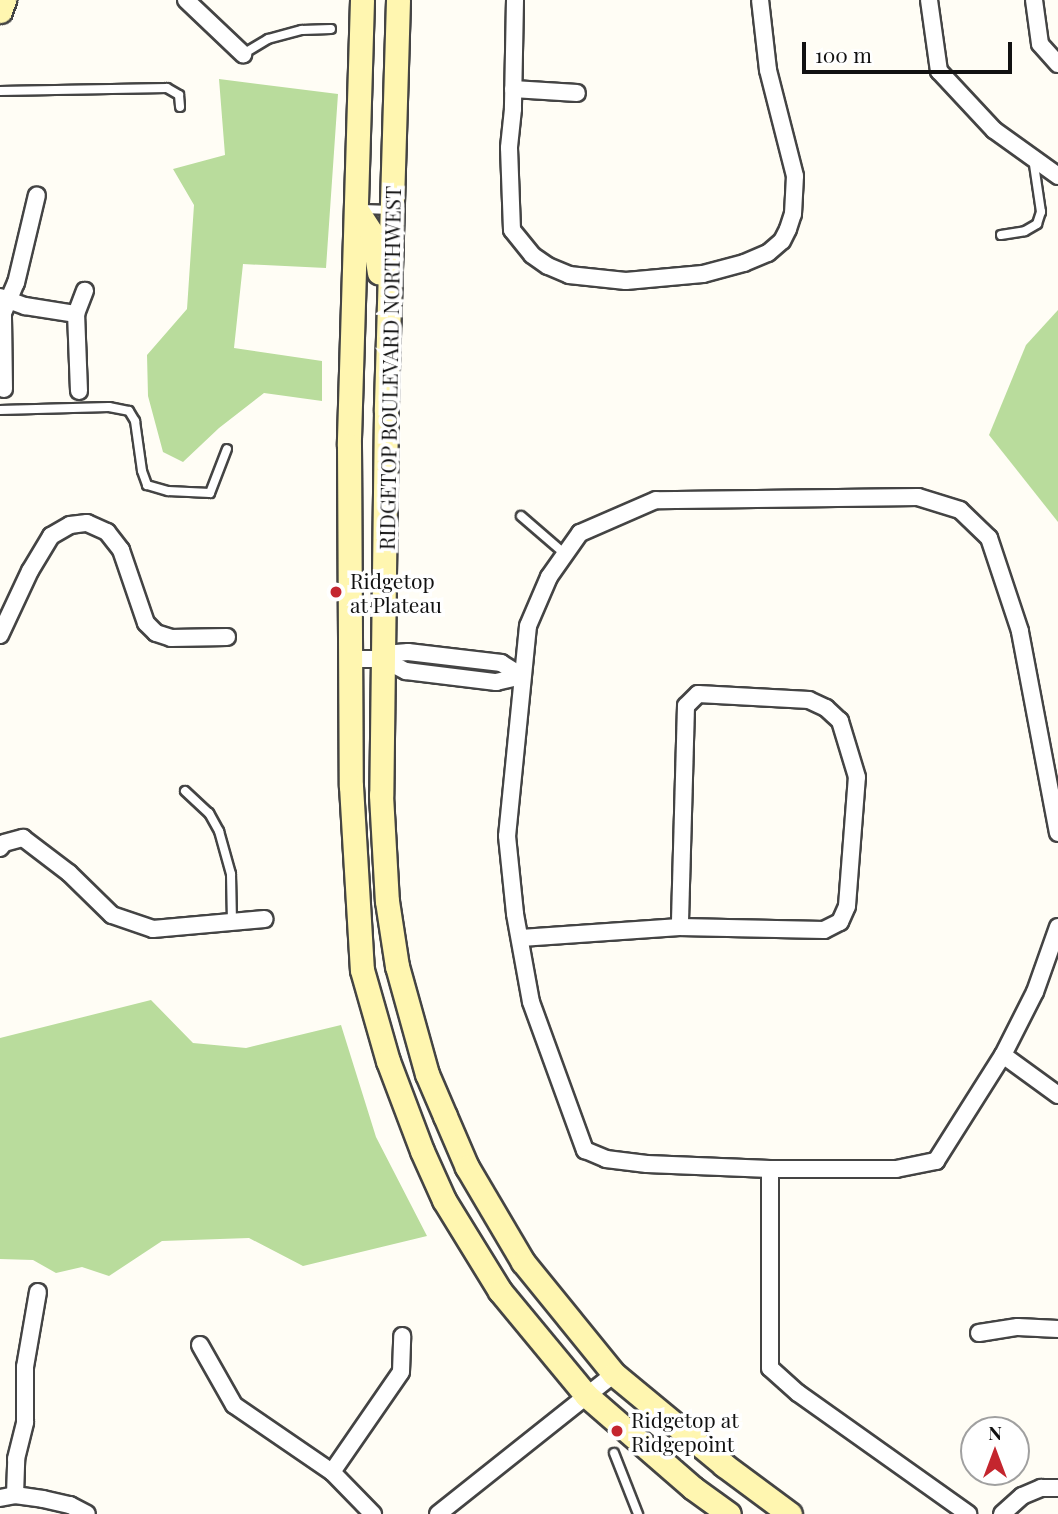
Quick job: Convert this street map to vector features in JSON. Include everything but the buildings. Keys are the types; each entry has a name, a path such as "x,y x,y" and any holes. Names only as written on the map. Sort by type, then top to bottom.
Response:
{"main road":[{"path":"0,11 4,0"},
{"name":"RIDGETOP BOULEVARD NORTHWEST","path":"362,0 349,445 351,786 358,939 362,970 387,1061 428,1163 472,1248 500,1291 586,1395 693,1488 729,1514"},
{"name":"RIDGETOP BOULEVARD NORTHWEST","path":"398,0 388,342 381,795 387,901 397,966 427,1074 467,1167 523,1262 614,1374 724,1465 790,1514"},
{"path":"356,209 373,235 388,342"}],"street":[{"path":"186,0 243,54"},
{"path":"515,0 509,148 512,230 532,255 569,275 626,281 703,274 744,263 768,253 782,241 793,214 796,192 791,154 768,70 760,0"},
{"path":"929,0 939,71 994,130 1058,176"},
{"path":"1034,0 1040,44 1058,64"},
{"path":"513,89 577,93"},
{"path":"4,389 4,299 16,283 37,195"},
{"path":"79,391 76,314 85,291"},
{"path":"4,299 76,314"},
{"path":"1058,833 1020,631 989,538 960,510 918,497 656,500 580,533 549,577 528,625 507,836 515,914 531,1002 585,1150 606,1159 648,1164 770,1169 896,1170 936,1161 1003,1055 1035,992 1058,927"},
{"path":"0,635 40,551 51,536 70,525 87,523 107,532 121,550 146,623 156,633 171,638 227,637"},
{"path":"351,659 383,659 406,671 496,682 522,676"},
{"path":"521,938 680,927 824,930 843,919 847,906 857,777 840,721 826,708 809,700 698,694 686,706 680,927"},
{"path":"0,848 4,843 23,838 59,865 112,915 153,929 265,919"},
{"path":"1003,1055 1058,1095"},
{"path":"770,1169 770,1368 798,1393 968,1514"},
{"path":"38,1292 25,1367 25,1422 7,1497 71,1505 87,1514"},
{"path":"979,1333 1018,1327 1058,1329"},
{"path":"332,1472 401,1372 402,1336"},
{"path":"200,1345 234,1405 332,1472 373,1514"},
{"path":"438,1514 461,1507 586,1395 614,1374"},
{"path":"1002,1514 1022,1496 1041,1488 1058,1488"}],"lane":[{"path":"243,54 268,39 302,30 331,29"},
{"path":"0,91 167,88 179,95 180,107"},
{"path":"1001,235 1025,231 1037,223 1041,212 1032,158"},
{"path":"356,209 392,211"},
{"path":"0,410 109,407 129,411 135,421 142,471 147,485 168,491 210,493 227,449"},
{"path":"521,516 565,554"},
{"path":"185,791 209,813 219,831 231,874 232,923"},
{"path":"614,1453 638,1514"}],"green space":[{"path":"219,79 338,94 326,268 243,264 234,348 322,361 322,401 264,393 219,428 183,462 163,452 148,396 147,355 187,309 194,205 173,169 225,155"},
{"path":"1058,310 1058,522 989,435 1026,345"},
{"path":"151,1000 193,1043 246,1048 341,1025 376,1137 427,1236 303,1266 249,1238 162,1241 109,1276 82,1267 56,1273 33,1260 0,1259 0,1038"}],"place":[{"name":"Ridgetop at Plateau","path":"336,592"},
{"name":"Ridgetop at Ridgepoint","path":"617,1431"}]}
